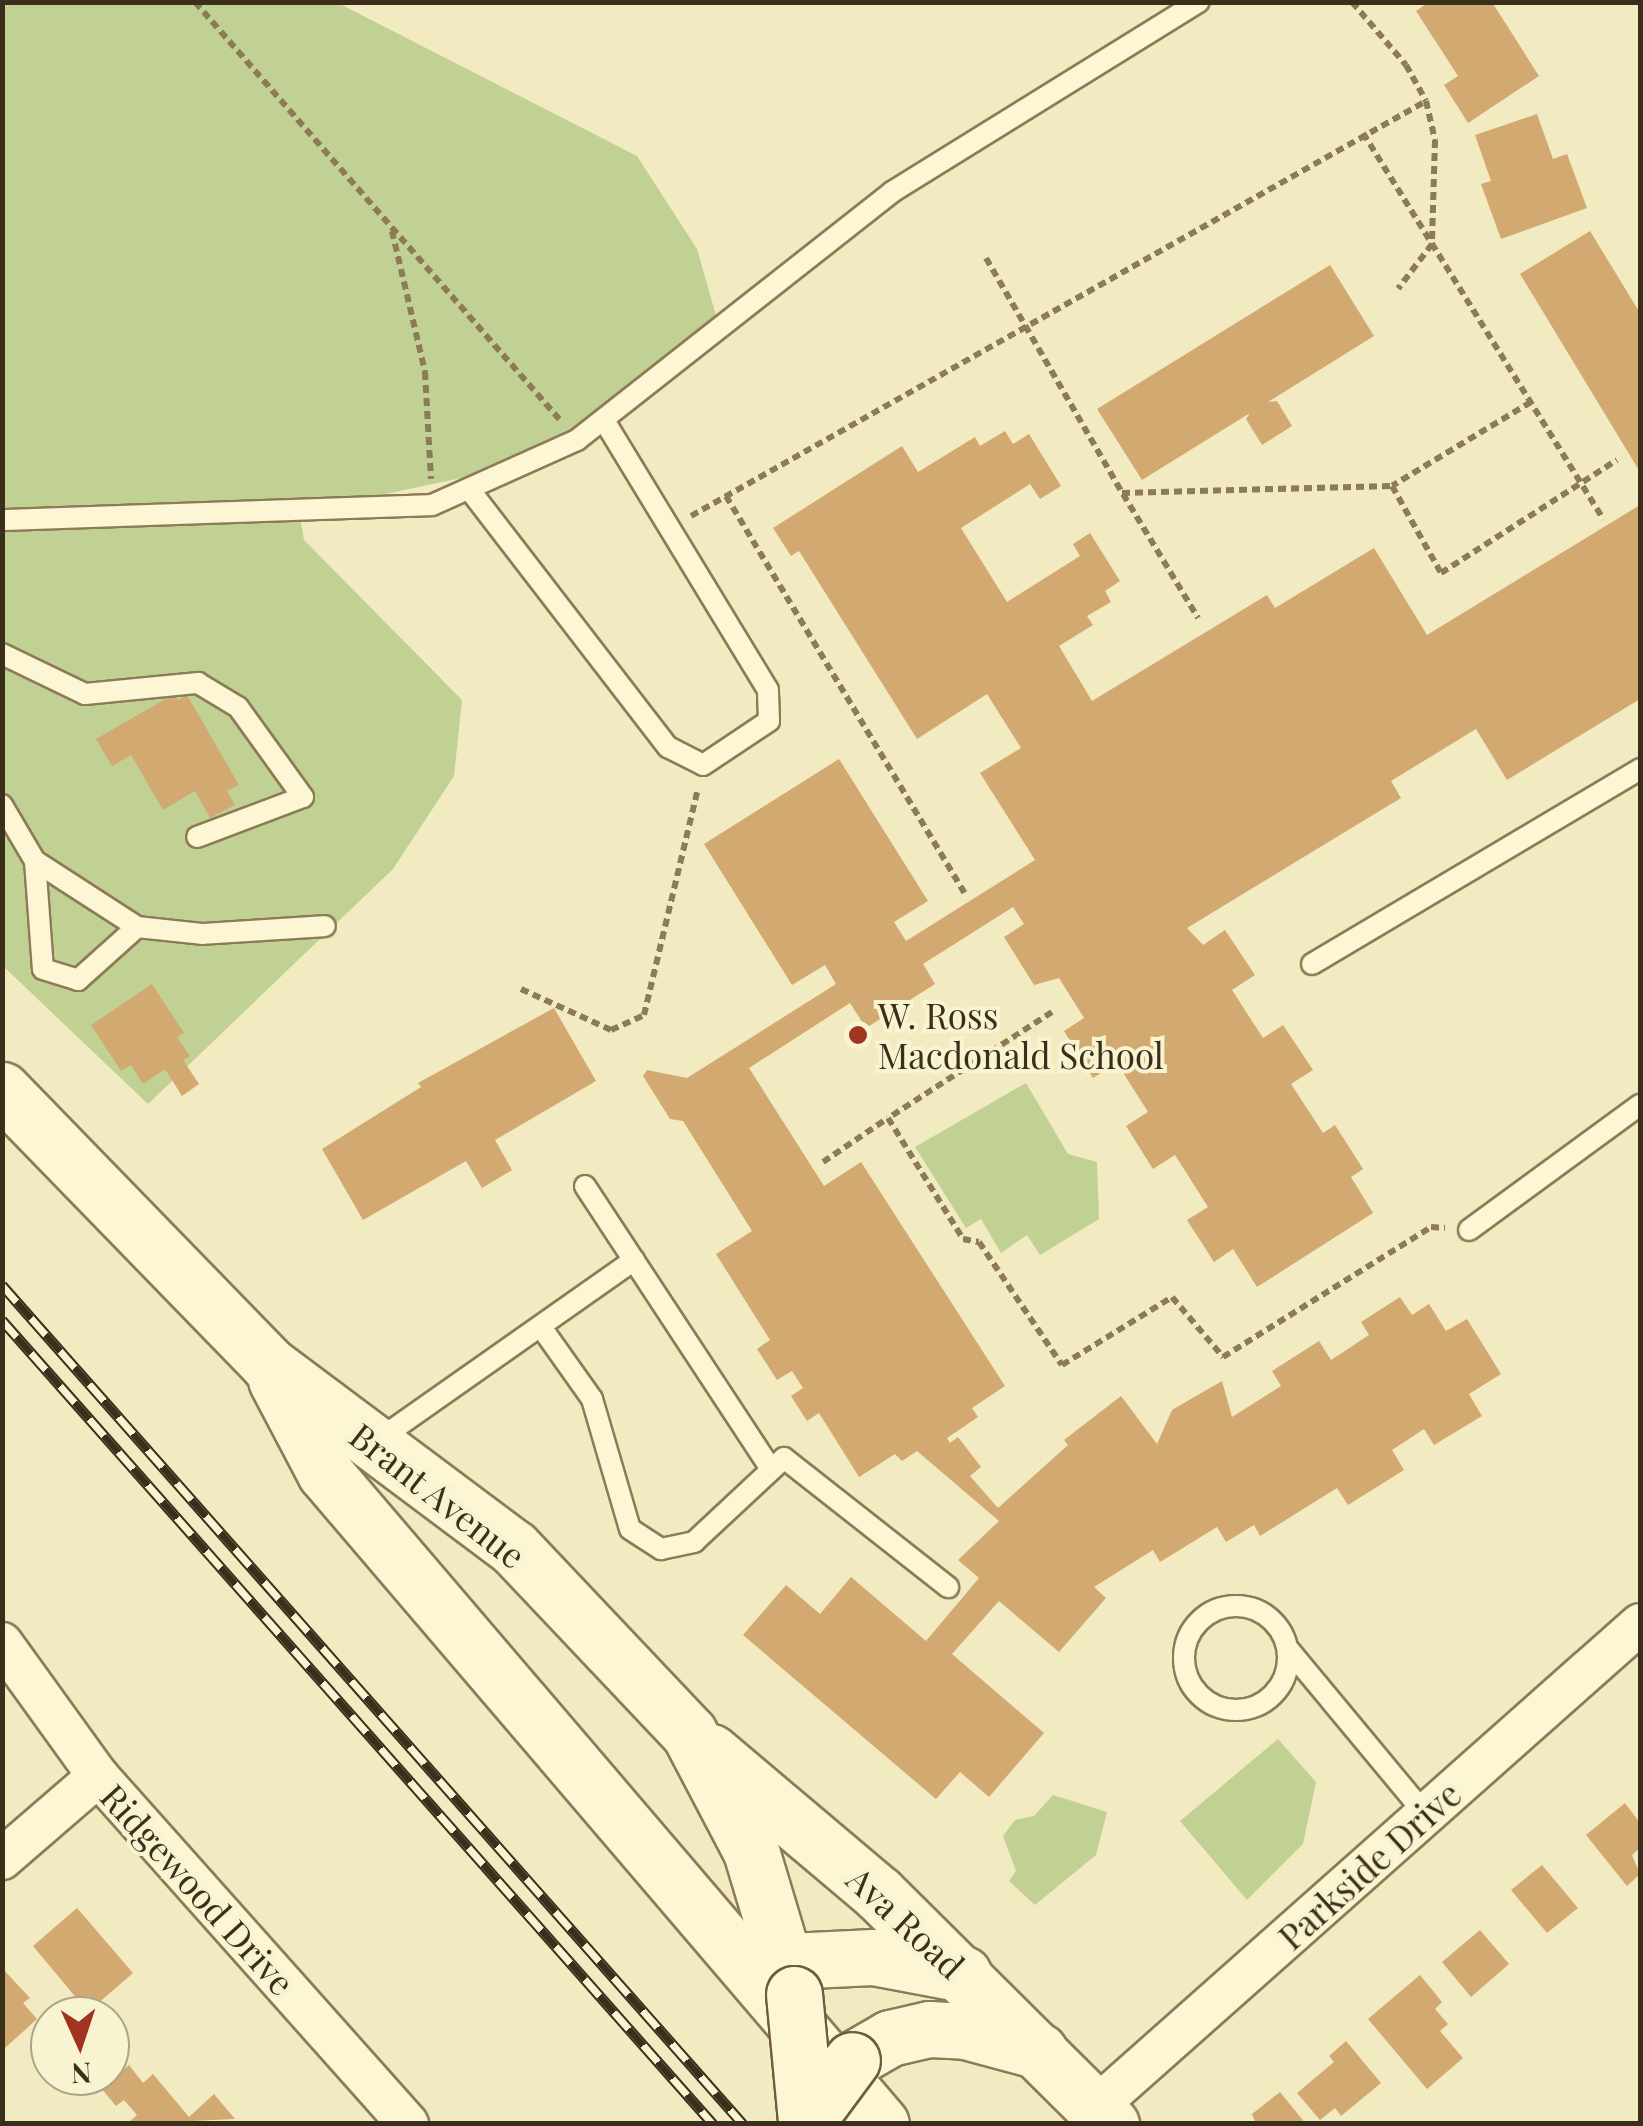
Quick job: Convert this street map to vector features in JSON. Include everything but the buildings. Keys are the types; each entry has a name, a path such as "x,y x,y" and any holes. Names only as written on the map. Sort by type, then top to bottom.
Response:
{"main road":[{"name":"Brant Avenue","path":"2,1090 268,1364 514,1548 689,1733 752,1851 792,1978 806,2123"},
{"path":"268,1364 325,1472 882,2124"},
{"name":"Ava Road","path":"689,1733 963,1974 1104,2115"},
{"path":"792,1978 873,1957 963,1974"},
{"path":"806,2123 852,2060 890,2038 928,2029 1004,2038 1046,2054"}],"street":[{"name":"Parkside Drive","path":"1104,2115 1426,1815 1640,1624"},
{"name":"Ridgewood Drive","path":"2,1643 98,1776 408,2124"},
{"path":"2,1859 98,1776"}],"lane":[{"path":"2,520 432,505 578,440 892,192 1199,2"},
{"path":"469,488 668,748 703,765 769,720 768,690 605,422"},
{"path":"2,654 85,694 198,683 238,707 304,797 197,838"},
{"path":"1312,964 1640,770"},
{"path":"2,804 35,861 43,969 78,980 136,927"},
{"path":"35,861 136,927 202,934 326,926"},
{"path":"1469,1230 1640,1105"},
{"path":"585,1186 771,1469"},
{"path":"374,1444 634,1260"},
{"path":"541,1327 592,1399 630,1529 661,1549 694,1542 784,1458 948,1586"},
{"path":"1290,1650 1282,1686 1268,1698 1253,1709 1216,1709 1189,1684 1183,1648 1202,1616 1237,1605 1272,1618 1290,1650 1426,1815"}],"path":[{"path":"195,2 578,440"},
{"path":"1352,2 1406,65 1426,102 1435,140 1432,244 1398,289"},
{"path":"668,529 1363,133 1426,102"},
{"path":"1363,133 1603,518"},
{"path":"392,228 426,372 432,505"},
{"path":"986,258 1022,327 1198,618"},
{"path":"1122,492 1392,486 1531,402"},
{"path":"1392,486 1441,572 1617,460"},
{"path":"726,496 965,893"},
{"path":"521,989 612,1030 644,1015 703,765"},
{"path":"823,1162 1052,1012"},
{"path":"888,1118 963,1239 979,1242 1062,1365 1172,1297 1223,1356 1431,1227 1469,1230"}],"green space":[{"path":"2,3 338,3 637,156 697,249 717,319 636,403 509,468 299,512 304,540 462,700 454,776 393,869 148,1104 3,966"},
{"path":"1026,1083 1068,1154 1097,1162 1099,1219 1040,1255 1027,1235 1001,1253 981,1219 966,1228 915,1147"},
{"path":"1278,1739 1316,1782 1303,1844 1247,1900 1180,1821"},
{"path":"1053,1795 1107,1812 1096,1855 1035,1905 1009,1881 1016,1871 1003,1836 1015,1820 1034,1816"}],"railway":[{"path":"2,1285 743,2124"},
{"path":"2,1320 713,2124"}],"place":[{"name":"W. Ross Macdonald School","path":"858,1035"}]}
